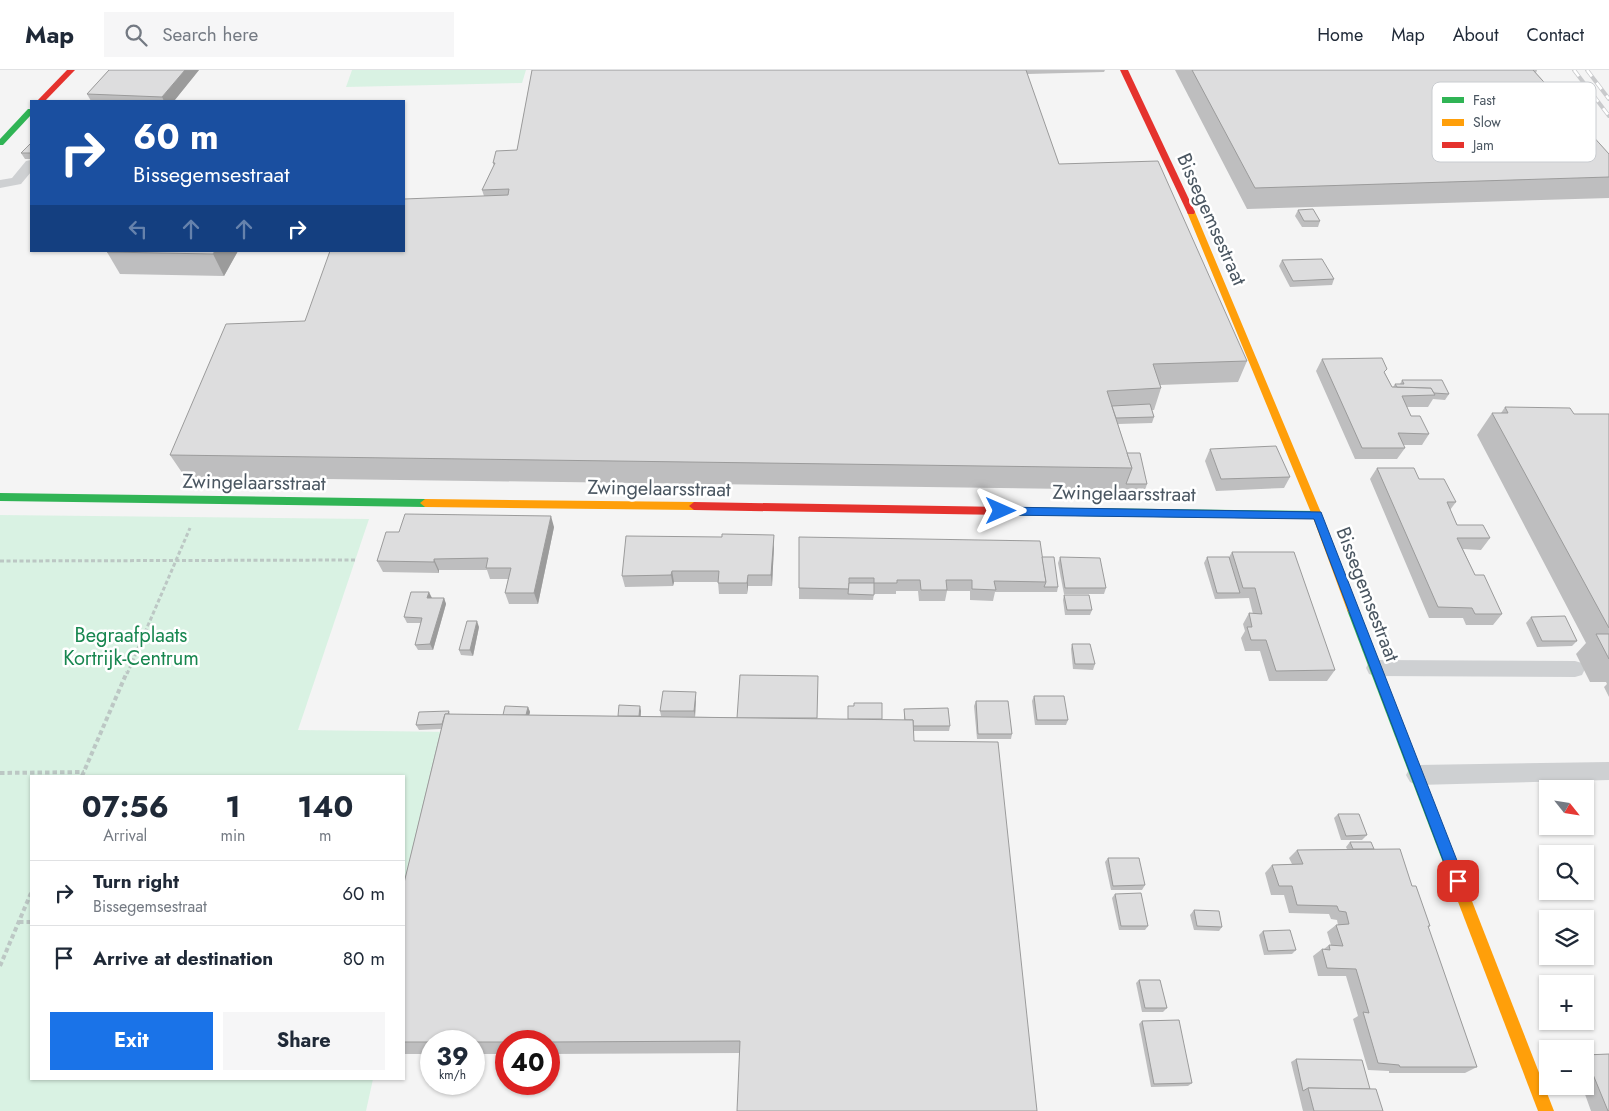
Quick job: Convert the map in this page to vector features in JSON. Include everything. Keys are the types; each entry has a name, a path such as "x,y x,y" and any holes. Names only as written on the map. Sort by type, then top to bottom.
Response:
{"street":[{"path":"42,100 71,70"},
{"name":"Bissegemsestraat","path":"1124,70 1200,234 1317,514 1546,1111"},
{"path":"0,143 30,112"},
{"name":"Zwingelaarsstraat","path":"0,496 1317,514"}],"lane":[{"path":"18,126 30,126"},
{"path":"0,184 16,181 30,165"},
{"path":"1376,668 1575,669"},
{"path":"1417,775 1609,771"}],"path":[{"path":"0,773 83,774 202,500"},
{"path":"0,561 355,560"},
{"path":"0,966 30,895"},
{"path":"19,922 30,922"}],"green space":[{"path":"352,70 526,70 522,83 346,87"},
{"name":"Begraafplaats Kortrijk-Centrum","path":"0,515 369,519 298,730 454,732 405,945 405,775 30,775 30,1080 373,1080 366,1111 0,1111"}],"building":[{"path":"109,70 185,70 162,97 87,94"},
{"path":"532,70 1026,70 1059,164 1158,161 1247,361 1153,364 1161,388 1107,391 1132,468 170,455 226,324 305,321 330,252 405,252 405,199 508,195 509,189 482,190 495,163 493,163 496,151 517,150"},
{"path":"1192,70 1533,70 1544,82 1432,82 1432,162 1596,162 1596,140 1609,154 1609,177 1255,188"},
{"path":"30,144 30,153 21,153"},
{"path":"1313,209 1320,221 1304,221 1298,210"},
{"path":"107,252 214,252 213,254"},
{"path":"1322,259 1334,279 1293,281 1282,260"},
{"path":"1382,358 1387,369 1384,372 1392,387 1431,388 1435,395 1402,396 1411,416 1420,416 1429,434 1398,433 1405,448 1362,448 1322,359"},
{"path":"1402,380 1442,380 1449,394 1434,393 1431,388 1397,387 1395,384 1404,384"},
{"path":"1150,404 1154,417 1116,418 1112,406"},
{"path":"1505,407 1570,408 1574,414 1609,414 1609,628 1492,413 1508,413"},
{"path":"1276,446 1290,477 1221,479 1210,449"},
{"path":"1127,453 1140,453 1147,484 1126,484 1132,468"},
{"path":"1377,468 1414,468 1419,479 1444,479 1456,502 1447,502 1457,525 1483,525 1490,538 1457,538 1475,575 1484,575 1502,614 1475,614 1472,608 1438,607"},
{"path":"405,514 551,516 534,593 505,593 511,568 486,568 488,558 434,559 434,562 377,561 386,532 399,532"},
{"path":"722,534 774,535 771,575 748,575 747,583 718,583 719,571 672,571 671,575 622,576 626,536 722,537"},
{"path":"799,537 1040,541 1046,582 994,581 996,590 972,589 972,580 946,580 947,590 921,590 920,580 874,583 874,578 849,578 849,589 799,588"},
{"path":"1232,552 1294,552 1335,670 1276,671 1266,640 1251,640 1247,627 1252,627 1249,613 1262,614 1255,588 1243,588"},
{"path":"1042,557 1054,557 1058,587 1044,587 1046,582"},
{"path":"1060,557 1100,558 1106,588 1065,588"},
{"path":"1207,557 1229,557 1240,593 1217,593"},
{"path":"849,583 874,583 874,595 848,594"},
{"path":"411,592 429,592 427,598 444,598 430,644 415,645 422,618 404,617"},
{"path":"1064,595 1089,595 1092,610 1067,610"},
{"path":"1565,616 1577,641 1542,641 1531,617"},
{"path":"467,621 477,621 470,650 459,650"},
{"path":"1596,634 1609,634 1609,659"},
{"path":"1072,644 1090,644 1095,664 1075,664"},
{"path":"740,675 818,676 817,718 737,718"},
{"path":"663,691 696,692 694,711 660,711"},
{"path":"1034,696 1064,696 1068,720 1037,720"},
{"path":"976,701 1008,701 1012,734 978,734"},
{"path":"854,703 882,703 882,719 848,719 848,706 854,706"},
{"path":"619,705 640,706 639,716 618,716"},
{"path":"505,706 528,707 526,715 503,715"},
{"path":"948,708 950,726 913,726 913,720 905,720 904,709"},
{"path":"449,711 448,714 445,714 442,724 416,725 419,712"},
{"path":"445,714 913,720 914,741 998,742 1037,1111 737,1111 740,1041 560,1042 560,1030 495,1030 495,1042 485,1042 485,1030 420,1030 420,1042 405,1042 405,879"},
{"path":"1338,814 1359,814 1367,835 1346,836"},
{"path":"1350,842 1371,842 1374,849 1353,849"},
{"path":"1400,849 1412,886 1416,886 1477,1067 1400,1067 1399,1065 1378,1063 1363,1012 1369,1013 1356,969 1327,968 1322,949 1330,950 1329,945 1343,946 1336,925 1349,924 1346,912 1339,911 1337,906 1297,905 1292,886 1279,886 1272,865 1303,864 1297,850"},
{"path":"1108,858 1139,858 1145,885 1113,886"},
{"path":"1141,893 1148,926 1121,926 1115,894"},
{"path":"1194,910 1219,911 1222,927 1197,926"},
{"path":"1290,930 1296,950 1268,951 1263,931"},
{"path":"1139,980 1160,980 1167,1008 1145,1008"},
{"path":"1179,1020 1192,1083 1154,1084 1142,1021"},
{"path":"1609,1054 1609,1111 1594,1077 1594,1055"},
{"path":"1296,1059 1362,1060 1370,1089 1308,1088 1303,1091"},
{"path":"1308,1088 1376,1089 1383,1111 1314,1111"}],"railway":[{"path":"1574,70 1583,82"},
{"path":"1587,70 1609,99"},
{"path":"1596,99 1609,116"}],"traffic: fast":[{"path":"0,143 30,112"},
{"path":"0,497 425,503"},
{"path":"1005,511 1317,515"},
{"path":"1353,610 1454,873"}],"traffic: slow":[{"path":"1191,212 1317,515 1353,610"},
{"path":"425,503 694,506"},
{"path":"1454,873 1546,1111"}],"traffic: jam":[{"path":"42,100 71,70"},
{"path":"1124,70 1191,212"},
{"path":"694,506 1005,511"}],"route":[{"path":"1001,511 1317,514 1458,881"}]}
